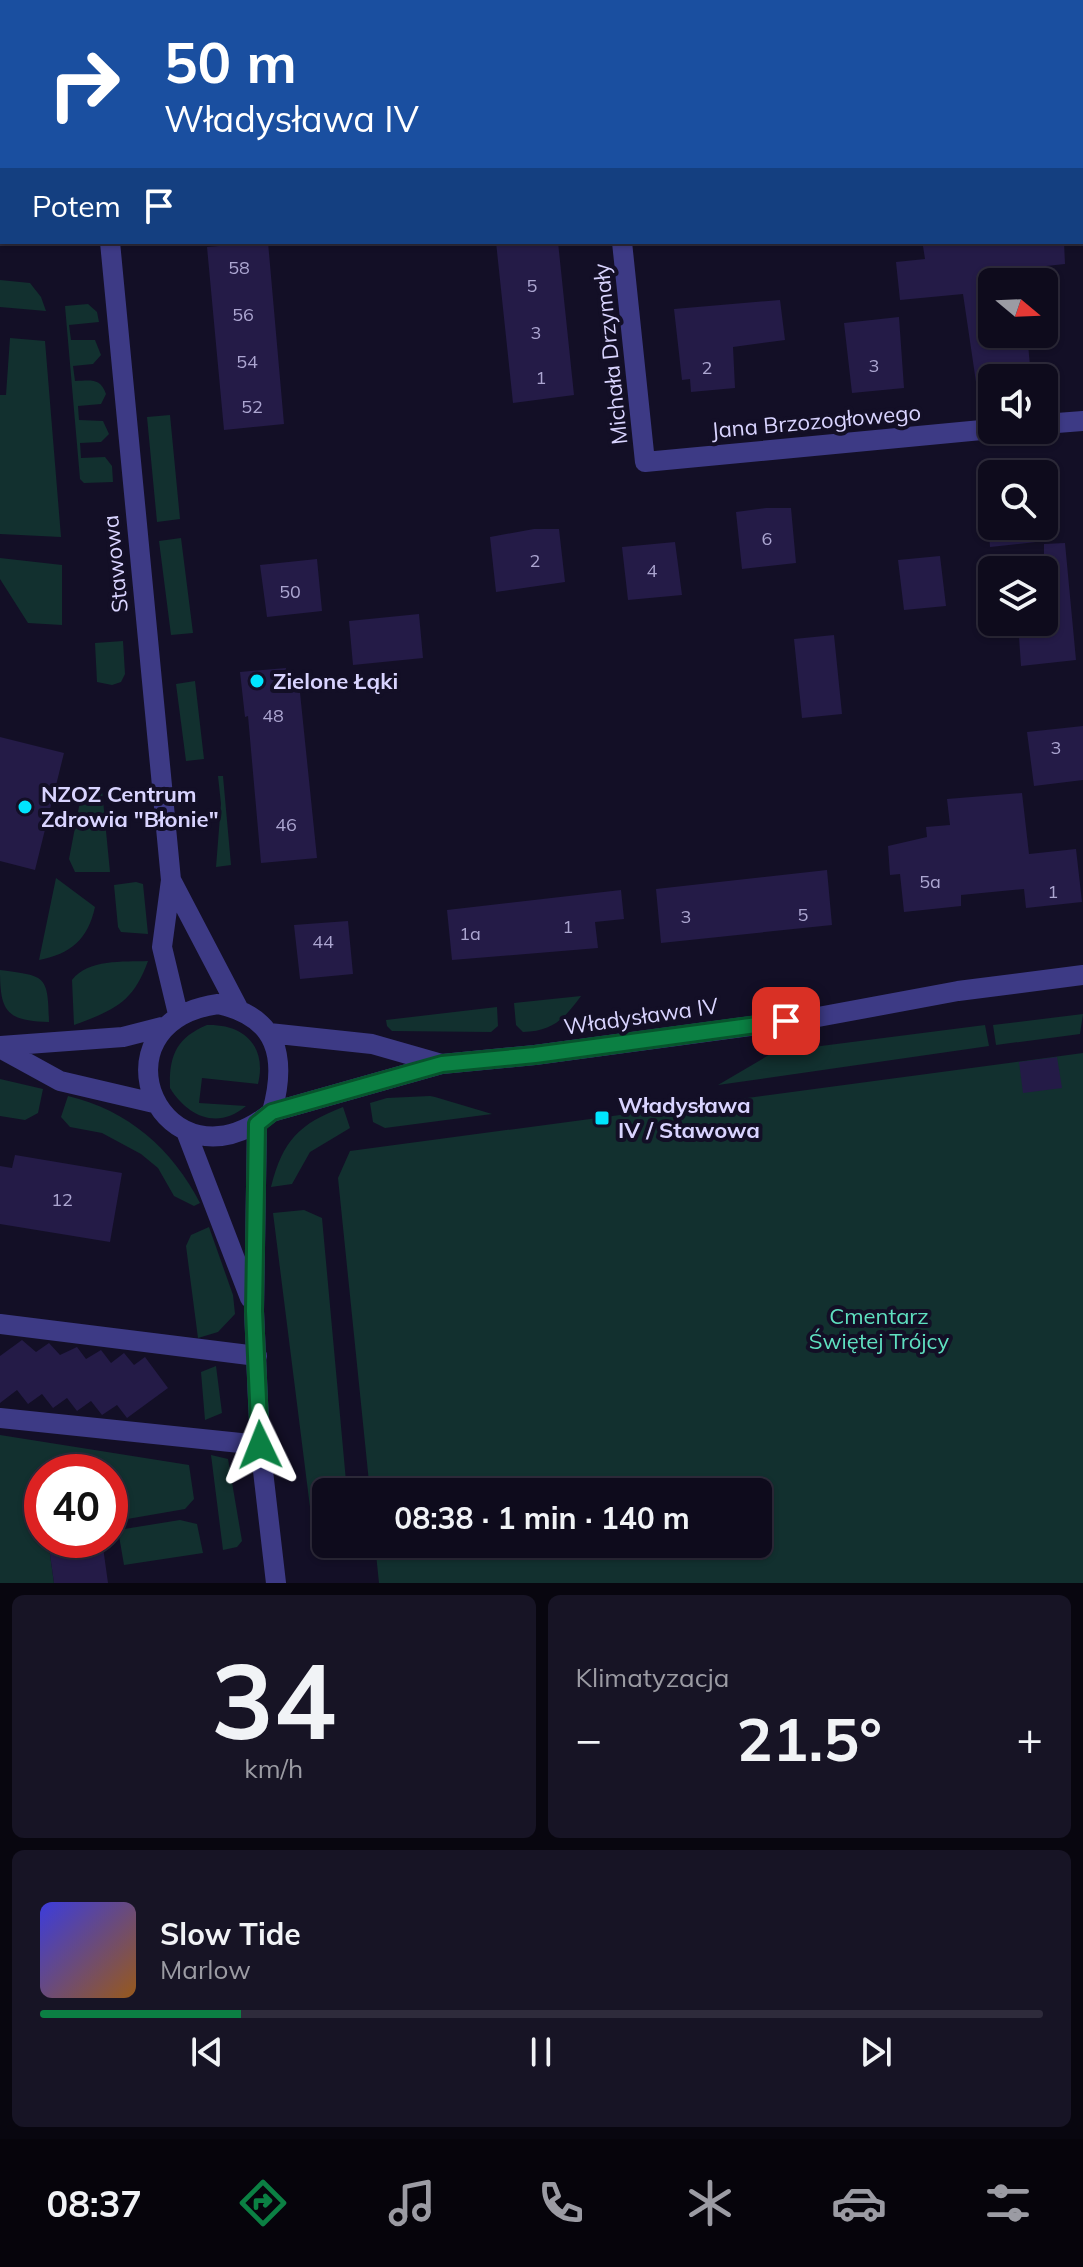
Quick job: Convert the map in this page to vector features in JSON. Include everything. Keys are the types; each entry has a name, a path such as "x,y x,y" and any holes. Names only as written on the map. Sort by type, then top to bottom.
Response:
{"street":[{"name":"Stawowa","path":"110,244 171,880 162,947 170,1020"},
{"name":"Michała Drzymały","path":"622,244 645,462"},
{"path":"1058,423 1083,421"},
{"name":"Jana Brzozogłowego","path":"645,462 978,430"},
{"name":"Stawowa","path":"171,880 238,1008"},
{"name":"Władysława IV","path":"264,1118 442,1064 535,1055 818,1017 958,991 1083,975"},
{"path":"0,1047 123,1037 218,1004 238,1008 255,1018 269,1033 278,1052 280,1072 264,1118 254,1311 260,1445 276,1583"},
{"path":"154,1103 146,1070 151,1047 170,1020"},
{"name":"Władysława IV","path":"269,1033 372,1044 442,1064"},
{"path":"0,1047 60,1081 154,1103 187,1134 254,1311"},
{"path":"187,1134 211,1138 235,1134 264,1118"},
{"path":"0,1324 257,1356"},
{"path":"0,1418 260,1445"}],"green space":[{"path":"0,280 30,283 41,297 46,311 0,307"},
{"path":"88,304 97,312 99,322 69,325 71,340 95,340 101,355 93,364 73,366 75,381 98,382 106,394 101,404 78,406 79,420 103,421 109,434 101,442 80,443 81,458 105,457 112,466 113,482 84,483 80,479 65,306"},
{"path":"10,338 45,341 61,537 0,534 0,395 6,395"},
{"path":"170,415 180,519 157,522 147,417"},
{"path":"181,538 193,633 171,635 159,541"},
{"path":"0,558 62,565 62,625 28,623 0,579"},
{"path":"123,641 125,674 121,682 112,685 97,682 95,643"},
{"path":"195,681 204,759 186,761 176,684"},
{"path":"218,776 223,776 231,865 216,867 221,804"},
{"path":"102,790 110,872 75,872 69,859 82,791"},
{"path":"56,878 95,907 88,928 76,943 60,954 39,960"},
{"path":"143,884 148,934 121,932 118,927 114,885"},
{"path":"148,961 129,996 100,1015 74,1025 72,980 79,973 107,963"},
{"path":"0,970 27,974 41,981 47,995 49,1022 23,1019 8,1011 2,995"},
{"path":"581,996 563,1017 550,1026 523,1032 516,1025 514,1003"},
{"path":"497,1007 498,1026 491,1032 392,1031 386,1020"},
{"path":"1083,1014 1080,1034 996,1045 993,1025"},
{"path":"207,1025 242,1033 256,1049 259,1059 258,1084 202,1078 199,1103 246,1106 225,1117 204,1117 195,1113 170,1088 176,1049 188,1036"},
{"path":"985,1025 989,1046 718,1085 774,1052"},
{"name":"Cmentarz Świętej Trójcy","path":"1083,1053 1083,1583 379,1583 376,1558 772,1558 772,1478 369,1478 338,1178 350,1151"},
{"path":"0,1079 43,1089 38,1113 25,1120 0,1116"},
{"path":"68,1096 110,1111 146,1134 176,1165 200,1203 194,1206 174,1196 158,1168 141,1154 102,1133 70,1127 61,1117"},
{"path":"430,1096 492,1114 385,1128 373,1122 370,1103 387,1098"},
{"path":"343,1107 350,1128 310,1152 292,1184 271,1187 281,1157 295,1136 315,1120"},
{"path":"304,1210 322,1218 346,1478 312,1478 312,1523 273,1213"},
{"path":"209,1227 233,1295 235,1314 218,1332 198,1338 186,1246 191,1235"},
{"path":"216,1366 222,1413 205,1420 201,1372"},
{"path":"0,1435 120,1454 24,1454 24,1558 51,1558 54,1583 0,1583"},
{"path":"128,1455 189,1465 194,1499 185,1509 128,1519"},
{"path":"211,1455 228,1459 242,1541 237,1547 223,1550"},
{"path":"180,1520 197,1524 203,1553 124,1565 123,1558 128,1558 128,1528"}],"building":[{"path":"268,244 284,424 224,430 207,247"},
{"path":"496,244 558,244 574,395 513,403"},
{"path":"941,244 1064,244 1065,264 978,268 978,348 1028,348 1030,364 978,364 976,382 963,294 900,300 896,262 925,259 923,246"},
{"path":"780,300 785,340 733,347 735,388 691,392 690,379 682,380 674,309"},
{"path":"899,317 904,388 852,393 844,323"},
{"path":"791,508 796,563 742,569 736,512"},
{"path":"534,529 559,529 565,582 496,592 490,537"},
{"path":"990,540 1045,541 990,547"},
{"path":"675,542 682,595 628,600 622,547"},
{"path":"1065,543 1076,660 1021,666 1019,636 1058,636 1058,556 1044,556 1044,544"},
{"path":"940,556 946,606 904,610 898,560"},
{"path":"317,559 322,611 267,617 260,565"},
{"path":"419,614 423,658 353,665 349,621"},
{"path":"834,635 842,714 802,718 794,639"},
{"path":"286,668 287,685 299,683 317,858 261,863 248,716 245,717 240,672"},
{"path":"1083,726 1083,780 1034,786 1027,732"},
{"name":"NZOZ Centrum Zdrowia \"Błonie\"","path":"0,737 64,753 35,870 0,861"},
{"path":"1022,793 1029,854 1076,849 1082,902 1026,908 1024,889 961,895 961,906 904,912 900,874 890,875 888,846 927,837 926,827 950,825 947,799"},
{"path":"827,870 832,925 661,943 656,889"},
{"path":"621,890 624,919 595,922 598,948 452,960 447,910"},
{"path":"348,921 353,974 300,979 294,925"},
{"path":"1057,1057 1062,1088 1023,1093 1019,1062"},
{"path":"15,1155 122,1173 110,1242 0,1224 0,1166 12,1168"},
{"path":"22,1340 36,1352 49,1343 60,1355 77,1347 86,1359 101,1350 111,1363 124,1353 134,1365 145,1357 168,1388 127,1418 117,1405 102,1415 91,1401 77,1411 67,1398 53,1408 42,1394 28,1404 17,1390 0,1403 0,1356"},
{"path":"51,1558 105,1558 108,1583 54,1583"}],"place":[{"name":"Zielone Łąki","path":"257,681"},
{"name":"NZOZ Centrum Zdrowia \"Błonie\"","path":"25,807"},
{"name":"Władysława IV / Stawowa","path":"602,1118"}],"route":[{"path":"260,1445 254,1311 257,1124 272,1112 310,1099 354,1091 442,1064 535,1055 786,1021"}]}
